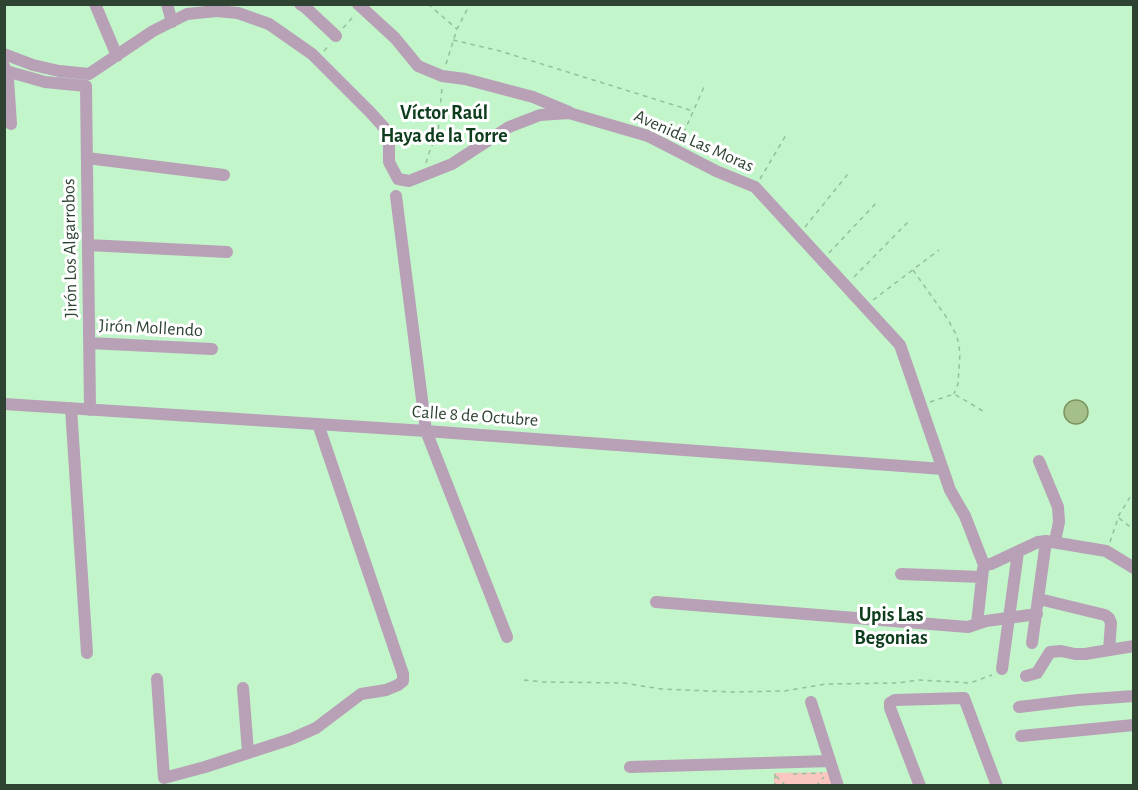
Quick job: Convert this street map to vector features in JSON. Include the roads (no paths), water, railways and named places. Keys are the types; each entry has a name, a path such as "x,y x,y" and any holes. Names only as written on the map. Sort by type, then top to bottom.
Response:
{"street":[{"path":"95,4 117,56"},
{"path":"167,4 172,22"},
{"path":"300,4 336,36"},
{"path":"358,4 395,38 418,66 442,76 465,79 533,97 582,117"},
{"name":"Avenida Las Moras","path":"4,54 33,65 89,74 153,31 187,14 216,11 238,13 269,24 312,54 389,133 389,162 398,179 409,181 452,164 509,127 540,115 569,113 648,136 716,171 755,187 900,345 950,490 965,516 983,571"},
{"path":"5,69 11,123"},
{"name":"Jirón Los Algarrobos","path":"5,69 45,82 86,86 90,410"},
{"path":"87,158 224,175"},
{"path":"396,196 426,431 507,637"},
{"path":"88,245 227,252"},
{"name":"Jirón Mollendo","path":"89,343 212,349"},
{"name":"Calle 8 de Octubre","path":"4,404 426,431 943,469"},
{"path":"71,408 87,653"},
{"path":"157,679 164,778 205,767 316,728 360,694 386,690 403,681 404,674 318,424"},
{"path":"1032,643 1051,541 1059,522 1058,507 1039,461"},
{"path":"901,574 983,571 991,564 1038,542 1051,541 1106,551 1134,568"},
{"path":"997,672 1018,552"},
{"path":"977,624 983,571"},
{"path":"1039,599 1105,615 1111,623 1109,650"},
{"path":"656,602 968,627 1037,614"},
{"path":"1026,676 1037,673 1050,652 1085,654 1134,646"},
{"path":"243,688 248,752"},
{"path":"1018,707 1078,699 1134,696"},
{"path":"920,786 891,708 890,703 895,700 963,698 997,786"},
{"path":"811,702 838,786"},
{"path":"1021,736 1134,725"},
{"path":"630,767 830,761"}],"district":[{"name":"Víctor Raúl Haya de la Torre","path":"444,124"},
{"name":"Upis Las Begonias","path":"891,626"}]}
